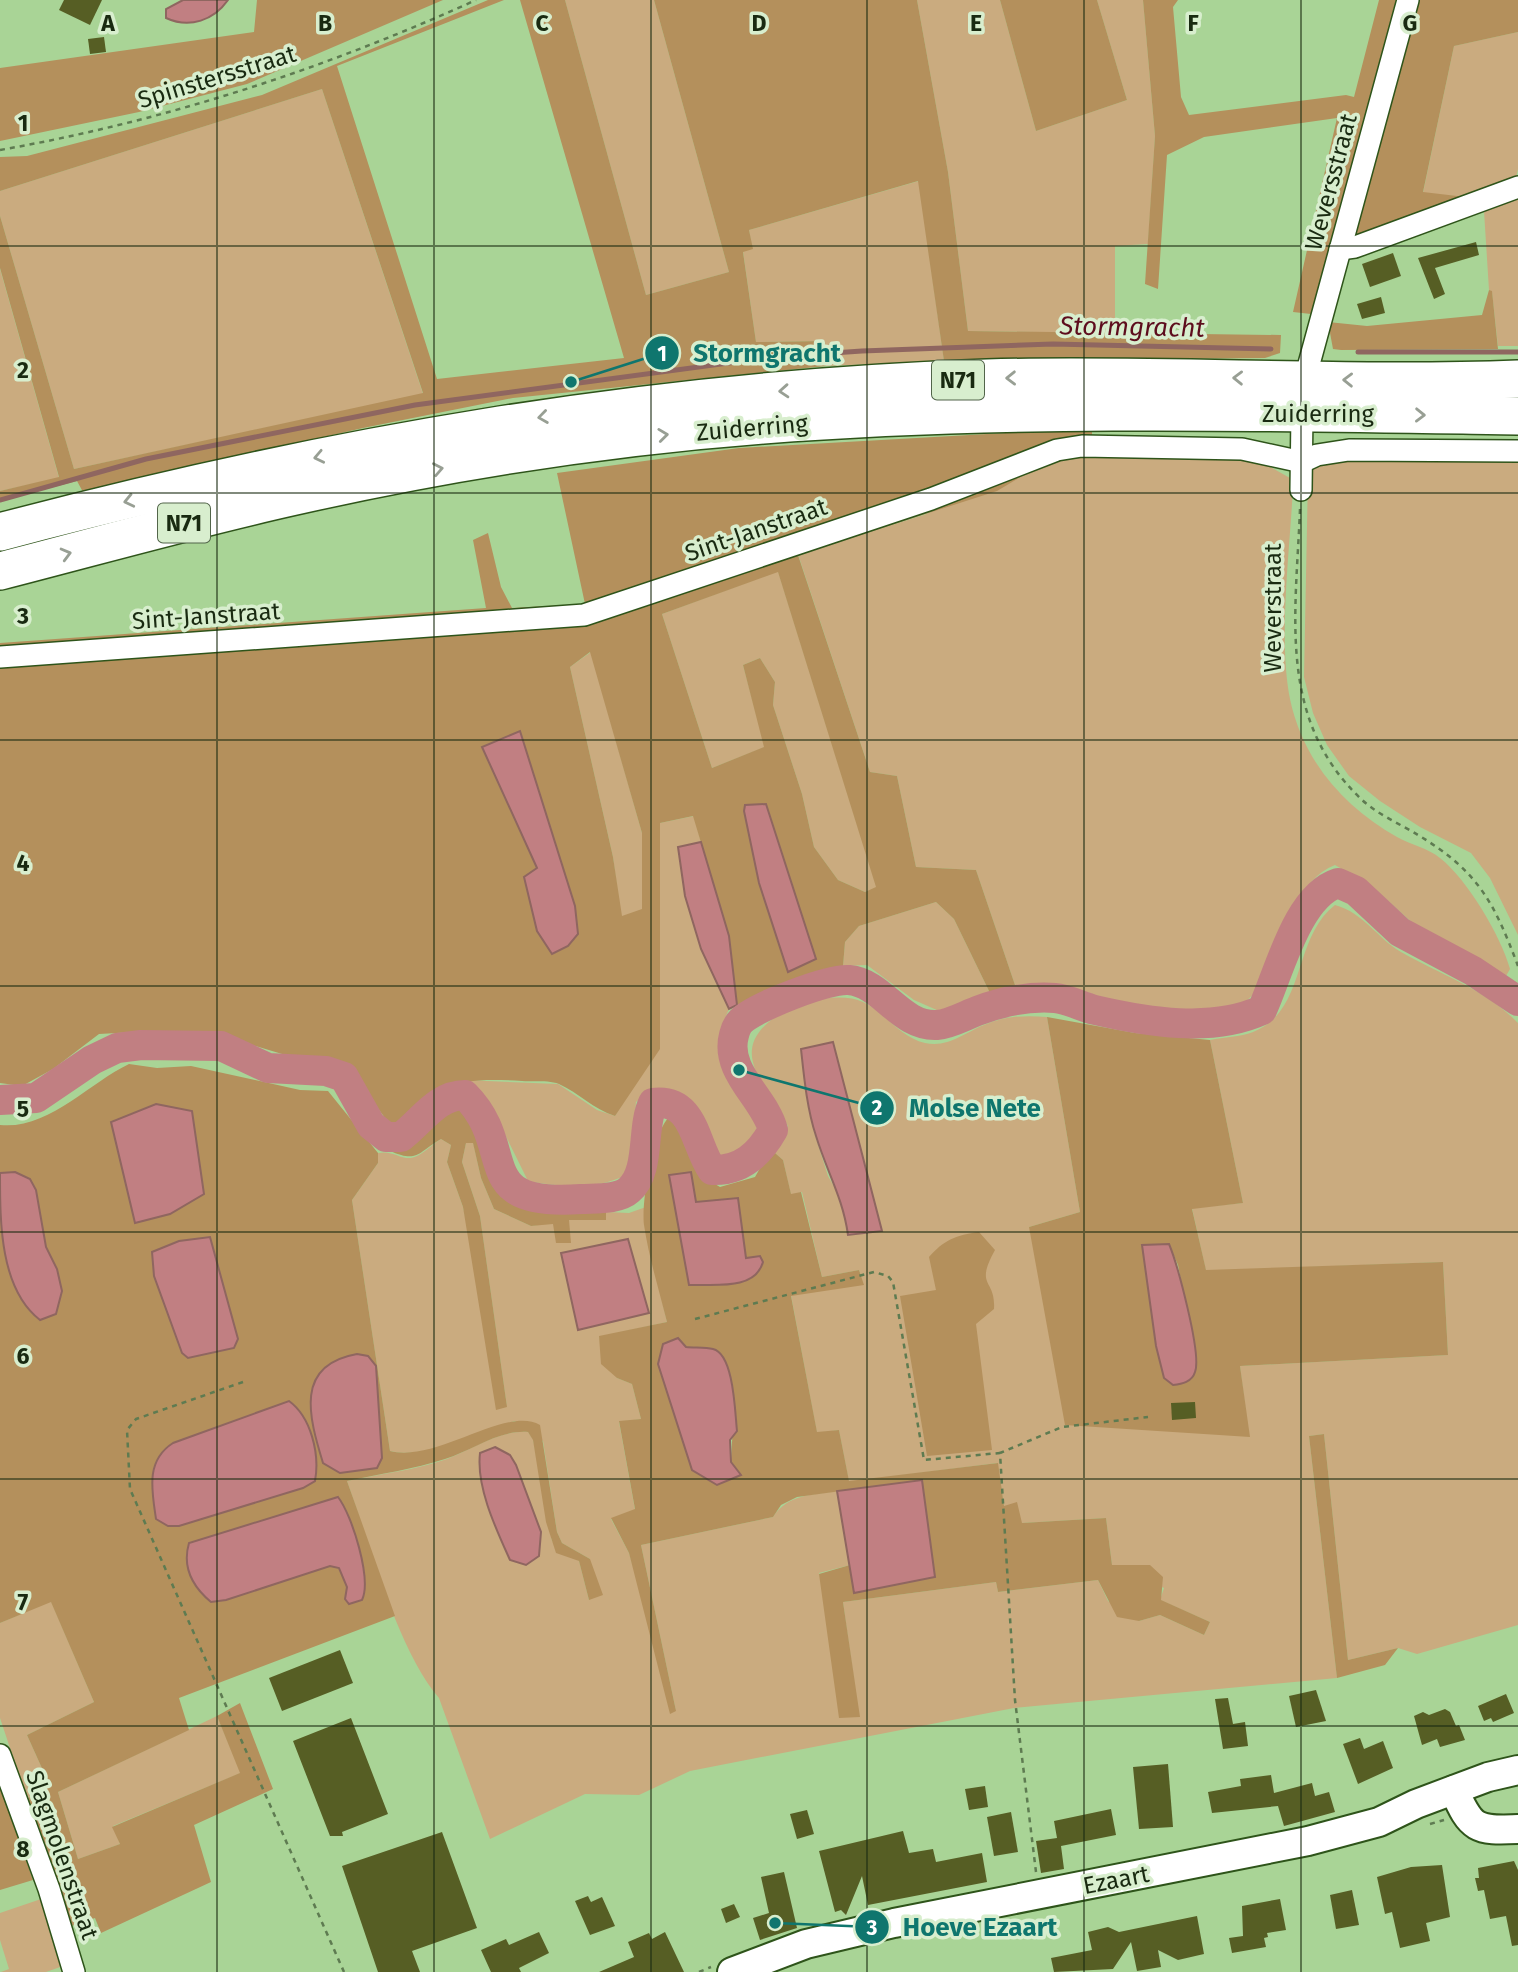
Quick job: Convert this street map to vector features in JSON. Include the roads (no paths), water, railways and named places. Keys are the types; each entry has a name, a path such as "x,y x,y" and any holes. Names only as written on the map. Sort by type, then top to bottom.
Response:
{"highway":[{"name":"Zuiderring","path":"0,533 317,457 484,425 662,401 868,384 987,378 1113,376 1518,416"},
{"name":"Zuiderring","path":"0,571 295,496 462,464 660,436 764,425 1304,396 1518,379"}],"main road":[{"name":"Ezaart","path":"732,1972 775,1963 894,1923 1308,1841 1379,1822 1407,1822 1457,1797 1502,1788 1518,1771"},
{"path":"1457,1797 1466,1818 1480,1829 1518,1829"}],"street":[{"name":"Weversstraat","path":"1304,396 1340,249 1408,0"},
{"path":"1340,249 1355,247 1518,187"},
{"path":"1301,490 1304,396"},
{"name":"Sint-Janstraat","path":"0,657 584,615 930,499 1057,450 1082,446 1242,449 1302,462 1317,455 1349,450 1518,452"},
{"name":"Slagmolenstraat","path":"0,1755 49,1889 74,1972"}],"waterway":[{"name":"Stormgracht","path":"0,500 146,459 415,405 774,357 1053,344 1271,349"},
{"name":"Stormgracht","path":"1358,352 1518,352"},
{"path":"0,1100 36,1098 92,1060 117,1048 141,1045 221,1046 268,1068 326,1071 344,1077 371,1125 386,1137 401,1137 438,1104 446,1099 465,1095 481,1115 501,1170 509,1184 523,1194 546,1199 599,1198 624,1193 636,1182 643,1161 647,1124 653,1103 667,1103 685,1115 712,1170 732,1168 755,1154 773,1130 769,1118 735,1061 732,1048 737,1028 749,1015 776,1001 810,988 839,981 861,983 912,1019 924,1024 942,1024 996,1005 1045,998 1158,1021 1201,1023 1243,1017 1262,1010 1300,919 1311,903 1338,883 1356,891 1400,932 1473,971 1518,1001"}],"place":[{"name":"Stormgracht","path":"571,382"},
{"name":"Molse Nete","path":"739,1070"},
{"name":"Hoeve Ezaart","path":"775,1923"}]}
